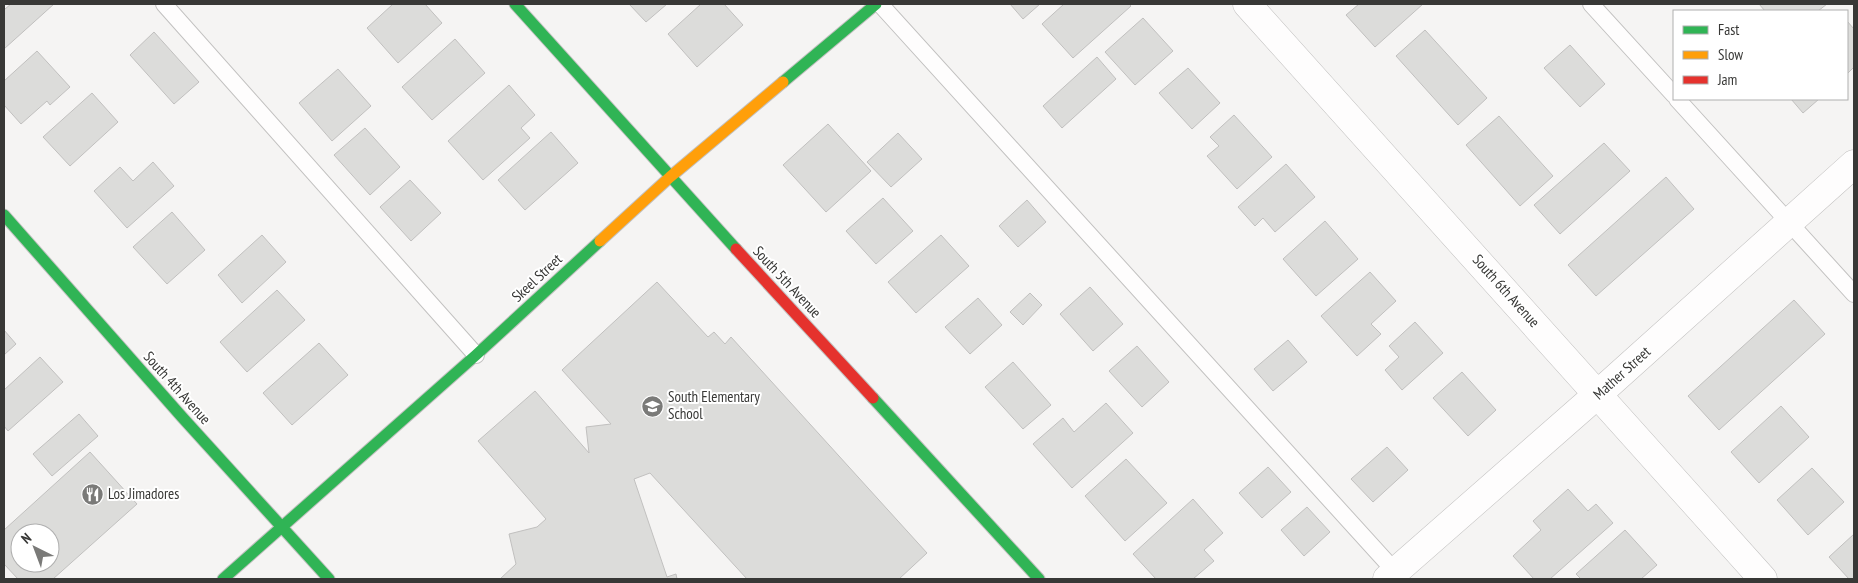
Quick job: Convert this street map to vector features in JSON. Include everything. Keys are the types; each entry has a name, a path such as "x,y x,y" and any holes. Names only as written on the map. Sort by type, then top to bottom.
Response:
{"street":[{"name":"South 5th Avenue","path":"515,4 670,177 1039,579"},
{"name":"Skeel Street","path":"223,579 476,355 670,177 878,4"},
{"name":"South 6th Avenue","path":"1247,4 1763,579"},
{"name":"Mather Street","path":"1395,577 1854,164"},
{"name":"South 4th Avenue","path":"4,216 329,579"}],"lane":[{"path":"164,4 476,355"},
{"path":"878,4 1395,577"},
{"path":"1592,4 1673,94"},
{"path":"1678,100 1854,294"}],"building":[{"path":"11,4 54,4 4,49 4,7 5,9"},
{"path":"393,4 425,4 442,23 398,63 367,28"},
{"path":"629,4 667,4 646,22"},
{"path":"701,4 724,4 743,25 697,67 668,34"},
{"path":"1010,4 1040,4 1023,19"},
{"path":"1064,4 1129,4 1131,6 1073,58 1042,24"},
{"path":"1359,4 1423,4 1375,47 1346,15"},
{"path":"1759,4 1827,4 1819,10 1764,10"},
{"path":"1143,18 1173,51 1135,85 1105,52"},
{"path":"1848,22 1854,29 1854,67 1848,73"},
{"path":"1425,30 1487,98 1458,125 1396,56"},
{"path":"154,32 199,82 174,104 130,55"},
{"path":"455,39 485,73 432,120 402,87"},
{"path":"1570,45 1605,84 1580,107 1544,68"},
{"path":"37,51 70,87 50,105 47,101 21,124 4,105 4,81"},
{"path":"1097,57 1116,79 1062,128 1043,106"},
{"path":"1188,68 1220,103 1192,129 1159,93"},
{"path":"338,69 371,106 332,141 299,103"},
{"path":"509,85 535,115 521,128 530,138 483,180 448,141"},
{"path":"92,93 118,122 70,166 43,137"},
{"path":"1792,100 1818,100 1803,113"},
{"path":"1234,115 1272,157 1237,189 1207,156 1219,146 1210,137"},
{"path":"1499,116 1553,176 1520,206 1466,145"},
{"path":"828,124 871,171 826,212 783,165"},
{"path":"365,128 400,167 370,195 334,155"},
{"path":"551,132 578,163 525,210 498,180"},
{"path":"898,133 922,159 891,187 867,162"},
{"path":"1604,143 1630,171 1560,234 1534,205"},
{"path":"153,162 174,186 127,228 94,191 120,167 133,181"},
{"path":"1286,164 1315,197 1275,232 1263,218 1255,226 1238,207"},
{"path":"1666,177 1694,209 1596,296 1568,265"},
{"path":"410,180 441,213 411,241 380,207"},
{"path":"883,198 913,231 876,264 846,231"},
{"path":"1027,200 1046,222 1018,247 999,226"},
{"path":"172,212 205,250 167,284 133,247"},
{"path":"1325,221 1358,259 1316,296 1283,259"},
{"path":"262,235 286,262 242,303 218,275"},
{"path":"941,235 969,266 916,313 888,282"},
{"path":"1370,272 1396,301 1371,324 1381,334 1357,356 1321,316"},
{"path":"657,282 708,337 714,332 725,344 731,337 927,553 899,579 747,579 650,473 634,479 667,577 676,574 677,579 500,579 516,564 509,534 537,527 546,519 478,441 535,391 589,453 586,427 611,424 562,370"},
{"path":"1090,287 1123,324 1093,351 1060,314"},
{"path":"277,290 305,320 247,372 220,342"},
{"path":"1030,293 1042,305 1023,325 1010,312"},
{"path":"978,298 1002,325 970,354 945,327"},
{"path":"1794,300 1825,334 1719,430 1688,396"},
{"path":"1415,322 1443,353 1402,390 1385,370 1399,357 1389,346"},
{"path":"4,330 16,344 4,355"},
{"path":"1288,340 1307,362 1273,391 1254,369"},
{"path":"319,343 348,375 292,425 263,393"},
{"path":"1137,346 1169,382 1142,407 1109,371"},
{"path":"40,357 63,382 8,431 4,426 4,390"},
{"path":"1013,362 1051,405 1023,429 985,387"},
{"path":"1462,372 1496,410 1468,436 1433,398"},
{"path":"1106,403 1133,433 1072,488 1033,444 1063,418 1074,432"},
{"path":"1781,406 1809,437 1759,483 1731,452"},
{"path":"79,414 98,436 52,476 33,454"},
{"path":"1387,447 1408,470 1373,502 1351,479"},
{"path":"90,452 137,504 60,573 60,523 12,523"},
{"path":"1126,459 1167,503 1125,541 1085,496"},
{"path":"1268,467 1291,492 1262,518 1239,493"},
{"path":"1812,468 1844,502 1808,535 1777,500"},
{"path":"1568,489 1588,511 1596,504 1613,523 1550,579 1534,579 1513,556 1541,530 1533,521"},
{"path":"1193,499 1223,533 1204,550 1214,561 1193,579 1156,579 1133,554"},
{"path":"1307,507 1330,532 1304,556 1281,530"},
{"path":"10,525 10,570 4,564 4,530"},
{"path":"1625,530 1657,565 1641,579 1581,579 1576,574"},
{"path":"1854,534 1854,579 1849,579 1829,557"},
{"path":"12,573 60,573 53,579 18,579"}],"traffic: fast":[{"path":"515,4 736,249"},
{"path":"783,82 876,4"},
{"path":"4,215 182,417 329,579"},
{"path":"223,579 476,355 600,241"},
{"path":"873,398 1039,579"}],"traffic: slow":[{"path":"600,241 670,177 783,82"}],"traffic: jam":[{"path":"736,249 873,398"}],"place":[{"name":"South Elementary School","path":"652,406"},
{"name":"Los Jimadores","path":"92,494"}]}
